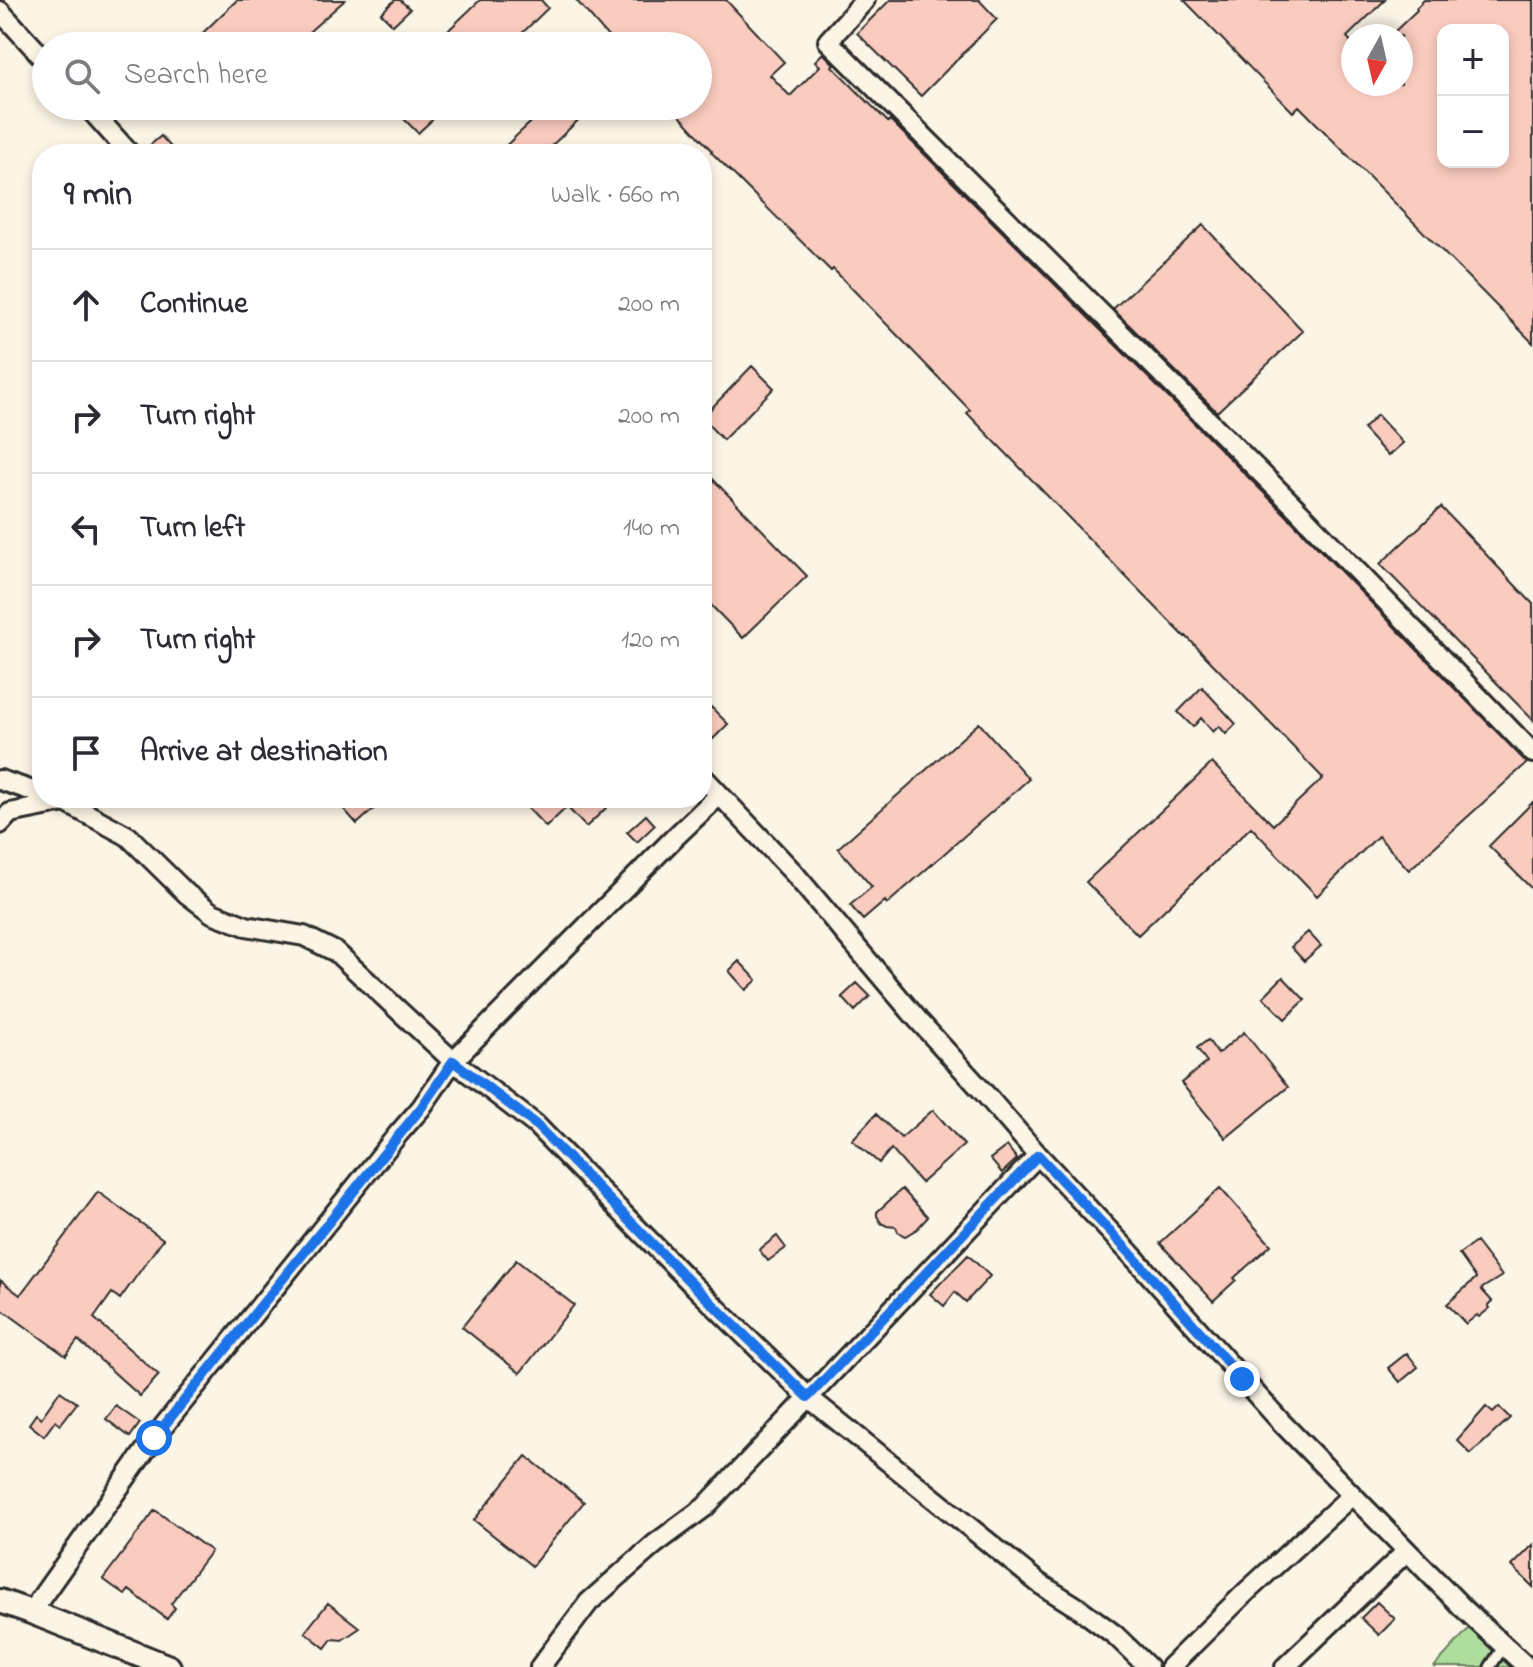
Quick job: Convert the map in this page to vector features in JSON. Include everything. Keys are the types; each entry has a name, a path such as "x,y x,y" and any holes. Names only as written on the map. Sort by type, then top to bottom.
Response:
{"street":[{"path":"865,0 828,41 1292,504 1533,753"},
{"path":"0,11 32,46"},
{"path":"100,120 121,144"},
{"path":"0,780 32,791"},
{"path":"712,787 793,872 918,1020 1282,1423 1463,1608 1527,1667"},
{"path":"712,802 719,795"},
{"path":"0,824 10,813 32,807"},
{"path":"74,808 128,836 187,894 212,913 246,926 304,936 336,952 453,1061 535,1124 808,1397 1040,1584 1115,1635 1148,1667"},
{"path":"31,1612 154,1438 421,1108 453,1061 705,808"},
{"path":"540,1667 589,1602 655,1544 705,1507 1038,1155"},
{"path":"1170,1667 1352,1495"},
{"path":"1285,1667 1407,1551"},
{"path":"0,1601 169,1667"}],"lane":[{"path":"1490,1667 1504,1646"}],"green space":[{"path":"1472,1625 1516,1667 1434,1667"}],"building":[{"path":"237,0 345,0 309,32 204,32"},
{"path":"395,0 400,0 410,9 393,25 381,13"},
{"path":"480,0 541,0 548,8 523,32 447,32"},
{"path":"576,0 726,0 784,62 770,75 790,96 820,66 815,61 823,53 888,122 890,120 1283,512 1527,763 1409,870 1378,836 1317,896 1251,827 1138,935 1086,882 1212,763 1273,825 1323,778 967,413 970,410 833,269 831,271 712,153 712,144 706,144 684,120 712,120 712,32 604,32"},
{"path":"890,0 979,0 997,19 921,96 857,33"},
{"path":"1184,0 1385,0 1360,24 1341,24 1341,96 1413,96 1413,24 1402,24 1424,0 1533,0 1533,343 1299,106 1293,112"},
{"path":"405,120 432,120 418,133"},
{"path":"533,120 578,120 553,144 508,144"},
{"path":"161,136 168,144 152,144"},
{"path":"1203,225 1303,331 1217,412 1113,309"},
{"path":"752,366 774,388 723,440 712,428 712,408"},
{"path":"1377,415 1403,443 1388,456 1363,429"},
{"path":"712,478 807,576 743,638 712,606"},
{"path":"1441,507 1533,604 1533,720 1380,564"},
{"path":"1202,687 1236,724 1226,734 1219,726 1213,732 1201,718 1193,727 1178,712"},
{"path":"712,708 728,724 712,738"},
{"path":"979,723 1029,779 887,904 885,901 863,920 850,905 872,887 838,848"},
{"path":"1533,802 1533,890 1489,846"},
{"path":"343,808 375,808 357,824"},
{"path":"528,808 566,808 546,827"},
{"path":"568,808 606,808 586,827"},
{"path":"646,815 655,825 637,842 627,832"},
{"path":"1308,932 1321,946 1304,961 1291,947"},
{"path":"739,961 757,980 746,990 729,971"},
{"path":"1283,977 1305,1000 1285,1019 1263,997"},
{"path":"857,983 870,996 855,1011 842,997"},
{"path":"1244,1032 1288,1087 1226,1138 1181,1083 1207,1062 1197,1048 1208,1040 1218,1054"},
{"path":"933,1110 964,1145 921,1183 891,1149 879,1163 852,1140 876,1114 901,1138"},
{"path":"1007,1146 1017,1159 1002,1173 990,1159"},
{"path":"1220,1188 1271,1245 1213,1301 1160,1243"},
{"path":"902,1189 928,1217 905,1236 896,1227 881,1223 877,1216 877,1212"},
{"path":"98,1192 163,1239 120,1299 112,1293 94,1318 159,1375 140,1396 78,1340 66,1356 0,1308 0,1280 20,1295"},
{"path":"777,1236 786,1248 768,1261 759,1250"},
{"path":"1476,1242 1502,1276 1481,1289 1492,1301 1488,1305 1490,1308 1466,1324 1447,1304 1476,1278 1459,1254"},
{"path":"968,1255 990,1276 966,1302 955,1292 944,1306 930,1294"},
{"path":"516,1260 574,1305 520,1373 462,1327"},
{"path":"1407,1353 1418,1367 1400,1382 1388,1368"},
{"path":"60,1391 77,1403 60,1425 55,1421 44,1436 29,1424 36,1414 41,1418"},
{"path":"116,1406 140,1423 130,1437 106,1419"},
{"path":"1486,1407 1493,1413 1499,1407 1510,1418 1471,1454 1457,1440"},
{"path":"526,1456 584,1502 532,1566 474,1520"},
{"path":"155,1510 211,1551 171,1604 175,1608 167,1619 129,1590 125,1595 103,1579"},
{"path":"1533,1545 1533,1587 1512,1566"},
{"path":"1377,1602 1395,1619 1379,1635 1361,1618"},
{"path":"328,1603 360,1628 342,1640 332,1639 325,1648 305,1632"}],"route":[{"path":"154,1438 421,1108 453,1061 535,1124 808,1397 1038,1155 1242,1379"}]}
